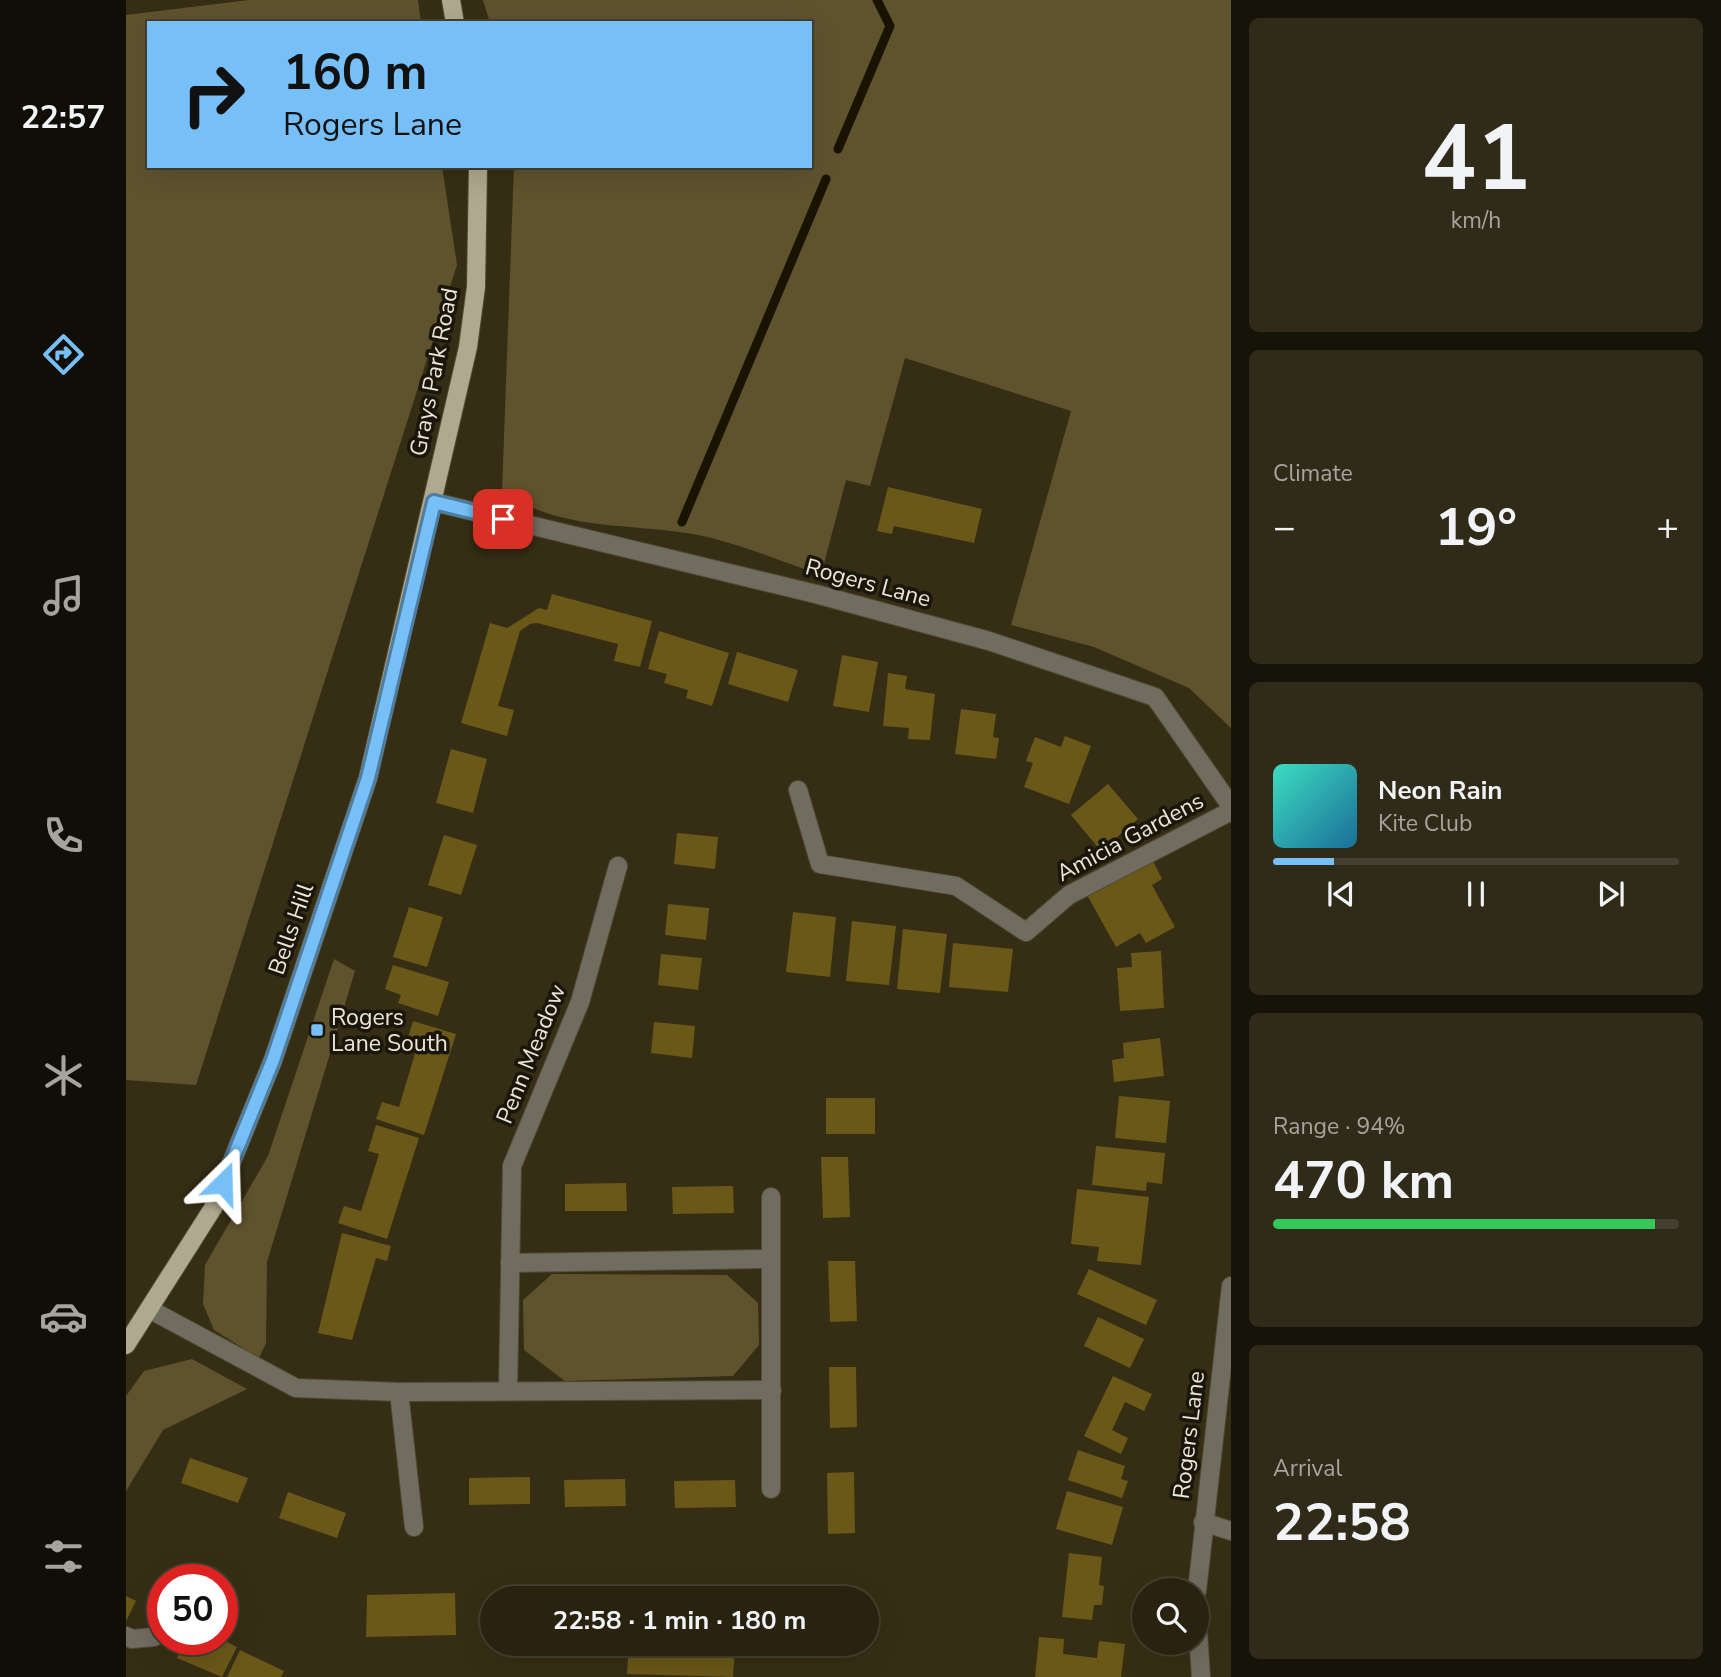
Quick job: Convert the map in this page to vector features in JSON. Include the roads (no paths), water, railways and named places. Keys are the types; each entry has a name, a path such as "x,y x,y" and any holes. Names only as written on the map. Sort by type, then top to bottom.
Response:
{"main road":[{"path":"451,0 455,21"},
{"name":"Grays Park Road","path":"434,502 468,347 480,201 478,168"},
{"name":"Bells Hill","path":"126,1345 213,1208 273,1060 368,778 434,502"}],"street":[{"name":"Rogers Lane","path":"434,502 816,594 989,641 1155,697 1231,809"},
{"name":"Amicia Gardens","path":"798,790 820,864 956,886 1026,932 1069,895 1231,809"},
{"name":"Penn Meadow","path":"508,1391 512,1166 580,1002 618,866"},
{"path":"771,1197 771,1489"},
{"path":"510,1263 771,1259"},
{"name":"Rogers Lane","path":"1198,1578 1231,1286"},
{"path":"149,1309 296,1388 398,1392 772,1390"},
{"path":"398,1392 414,1527"},
{"path":"1203,1522 1231,1531"},
{"path":"126,1636 132,1639 147,1638"},
{"path":"1200,1655 1201,1677"}],"waterway":[{"path":"838,149 890,26 877,0"},
{"path":"682,522 826,179"}],"place":[{"name":"Rogers Lane South","path":"317,1030"}]}
